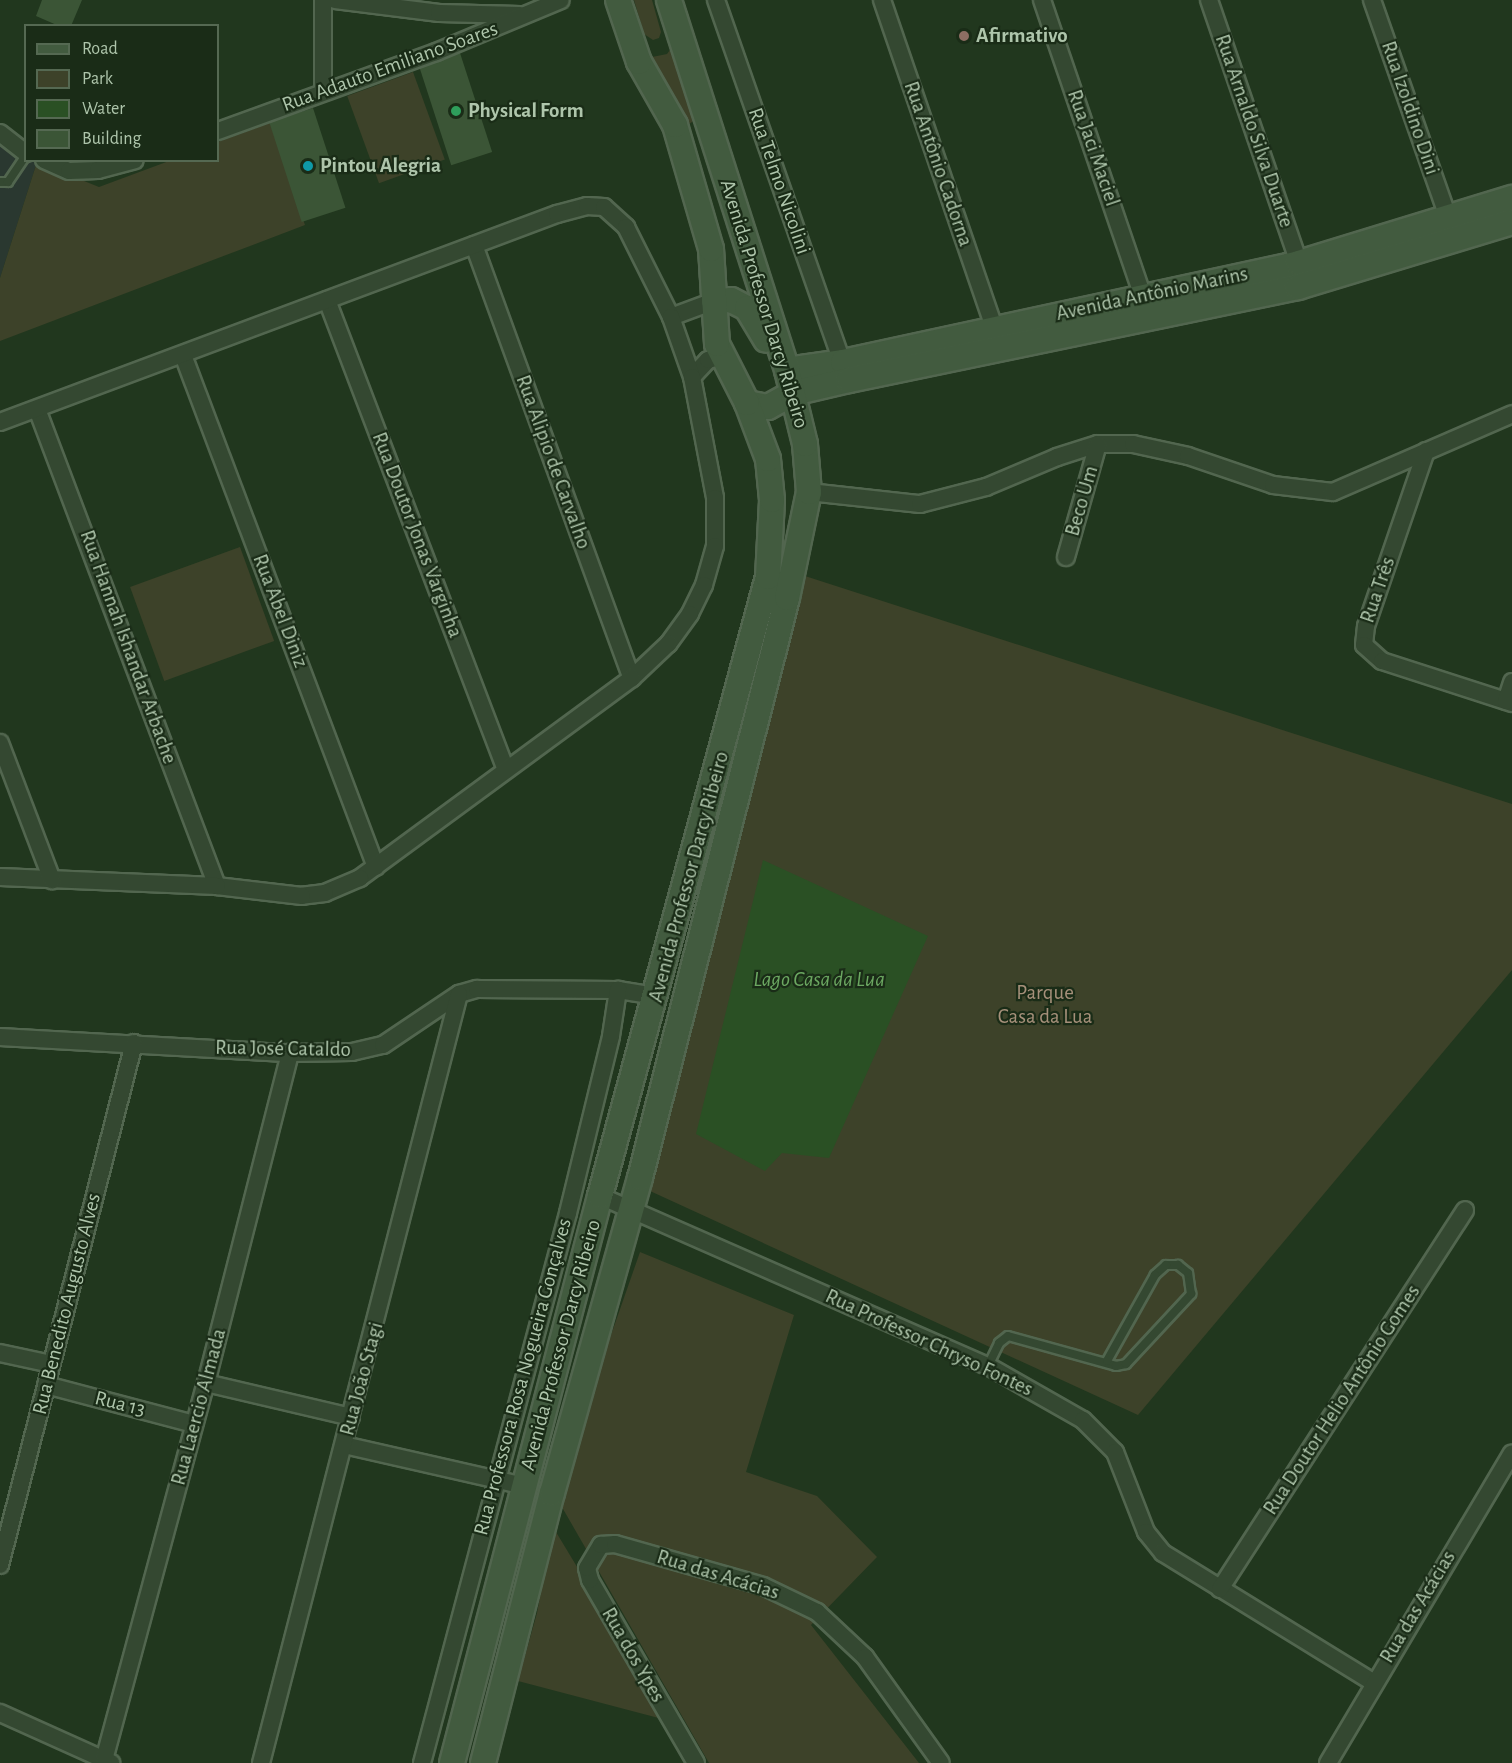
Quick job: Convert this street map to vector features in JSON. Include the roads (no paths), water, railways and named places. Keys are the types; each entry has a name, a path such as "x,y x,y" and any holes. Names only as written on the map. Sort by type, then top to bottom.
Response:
{"main road":[{"name":"Avenida Professor Darcy Ribeiro","path":"452,1763 600,1196 764,602 772,500 768,459 747,404 722,356 714,301 711,249 675,125 639,62 618,0"},
{"path":"657,0 666,27 685,47"},
{"name":"Avenida Professor Darcy Ribeiro","path":"483,1763 631,1207 774,652 809,492 805,444 793,393 669,0"},
{"name":"Avenida Antônio Marins","path":"784,363 846,371 1147,307 1512,198"},
{"name":"Avenida Antônio Marins","path":"747,404 768,406 846,371 994,327 1298,287 1512,222"},
{"path":"714,301 731,300 747,308 769,348 784,363"},
{"path":"768,459 809,492"}],"street":[{"path":"323,90 324,0"},
{"path":"335,0 439,13 527,16"},
{"name":"Rua Adauto Emiliano Soares","path":"219,131 527,16 561,0"},
{"name":"Rua Telmo Nicolini","path":"716,0 846,371"},
{"name":"Rua Antônio Cadorna","path":"882,0 994,327"},
{"name":"Rua Jaci Maciel","path":"1042,0 1147,307"},
{"name":"Rua Arnaldo Silva Duarte","path":"1209,0 1299,263"},
{"name":"Rua Izoldino Dini","path":"1372,0 1455,240"},
{"path":"0,133 24,152"},
{"path":"49,162 69,171 99,170 128,162"},
{"path":"0,422 557,214 587,206 604,207 626,227 672,317 692,377 715,498 715,546 704,585 690,614 668,644 632,678 376,867 341,887 302,896 217,886 0,877"},
{"name":"Rua Alipio de Carvalho","path":"474,245 632,678"},
{"name":"Rua Doutor Jonas Varginha","path":"327,300 506,770"},
{"path":"672,317 714,301"},
{"name":"Rua Abel Diniz","path":"183,355 376,867"},
{"path":"692,377 708,360 722,356"},
{"name":"Rua Hannah Ishandar Arbache","path":"37,409 217,886"},
{"path":"809,492 897,503 943,501 1098,444 1132,444 1188,456 1273,485 1309,492 1333,492 1353,486 1512,414"},
{"name":"Beco Um","path":"1066,557 1098,444"},
{"name":"Rua Três","path":"1426,452 1366,626 1364,645 1382,661 1509,702"},
{"path":"1509,702 1512,682"},
{"path":"0,743 52,880"},
{"name":"Rua José Cataldo","path":"0,1036 290,1053 373,1049 394,1040 459,994 496,987 618,990 657,996"},
{"name":"Rua Professora Rosa Nogueira Gonçalves","path":"422,1763 495,1479 568,1213 610,1036 618,990"},
{"name":"Rua João Stagi","path":"261,1763 459,994"},
{"name":"Rua Benedito Augusto Alves","path":"0,1565 134,1043"},
{"name":"Rua Laercio Almada","path":"108,1761 290,1053"},
{"name":"Rua Professor Chryso Fontes","path":"600,1196 631,1207 988,1366 1083,1420 1101,1435 1115,1452 1146,1532 1163,1553 1373,1682"},
{"name":"Rua Doutor Helio Antônio Gomes","path":"1220,1590 1465,1210"},
{"path":"0,1353 51,1364"},
{"path":"206,1383 351,1417"},
{"name":"Rua 13","path":"46,1385 194,1424"},
{"path":"344,1446 524,1485"},
{"name":"Rua das Acácias","path":"1328,1763 1373,1682 1512,1453"},
{"name":"Rua das Acácias","path":"601,1545 615,1544 763,1586 818,1612 865,1656 942,1763"},
{"name":"Rua dos Ypes","path":"601,1545 587,1568 590,1580 696,1763"},
{"path":"0,1713 108,1761"}],"lane":[{"path":"0,182 8,182 24,157"},
{"path":"988,1366 999,1343 1008,1336 1107,1361 1126,1364 1191,1294 1188,1273 1178,1265 1166,1265 1155,1275 1107,1361"}],"water":[{"name":"Lago Casa da Lua","path":"763,860 928,936 829,1158 782,1153 765,1171 696,1134"}],"place":[{"name":"Afirmativo","path":"964,36"},
{"name":"Physical Form","path":"456,111"},
{"name":"Pintou Alegria","path":"308,166"}],"park label":[{"name":"Parque Casa da Lua","path":"1045,1005"}]}
